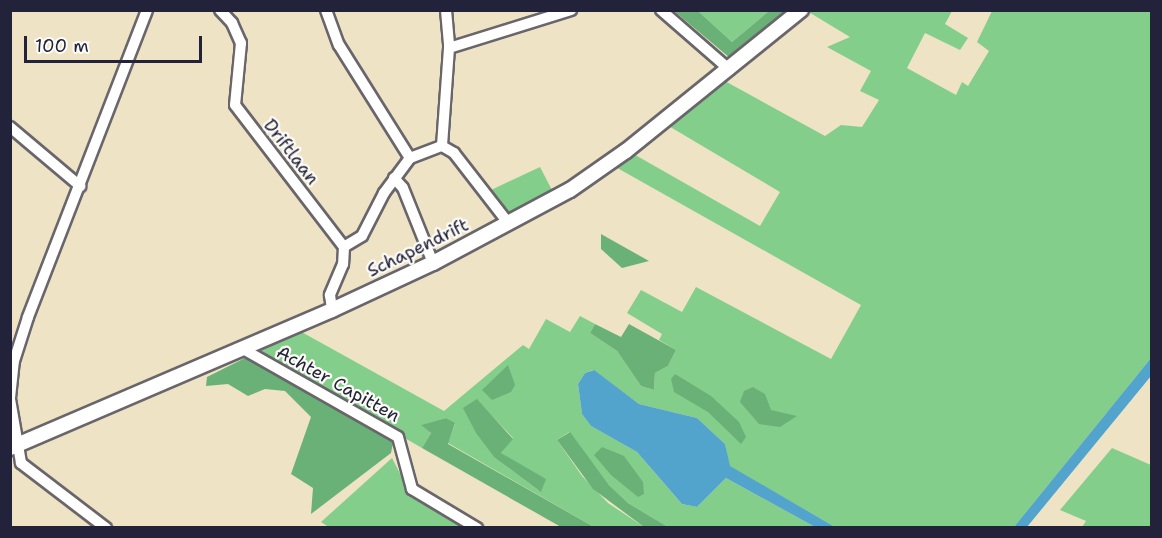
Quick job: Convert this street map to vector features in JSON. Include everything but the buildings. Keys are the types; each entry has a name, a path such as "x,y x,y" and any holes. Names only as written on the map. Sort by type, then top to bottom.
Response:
{"street":[{"path":"106,528 21,463 13,447 10,398 14,361 28,317 147,10"},
{"name":"Driftlaan","path":"220,10 232,23 241,42 236,105 344,247"},
{"path":"326,10 339,45 410,158"},
{"path":"442,146 449,48 446,10"},
{"path":"449,48 571,10"},
{"path":"661,10 730,70"},
{"name":"Schapendrift","path":"13,447 332,309 433,263 509,224 570,190 626,151 730,70 801,10"},
{"path":"10,127 80,186"},
{"path":"332,309 330,295 343,264 344,247 362,236 394,178 410,158 442,146"},
{"path":"442,146 454,153 509,224"},
{"path":"394,178 403,188 433,263"},
{"name":"Achter Capitten","path":"243,349 398,437 412,489 477,528"}],"green space":[{"path":"674,11 698,11 732,42 769,11 786,11 730,58"},
{"path":"698,11 769,11 732,42"},
{"path":"807,11 952,11 945,24 968,38 960,50 925,33 907,68 956,95 962,82 968,86 989,51 977,42 992,11 1151,11 1151,358 1014,527 835,527 729,466 725,444 697,418 639,404 593,370 585,373 578,384 582,414 591,426 637,452 682,504 697,507 726,478 815,527 668,527 628,503 609,485 569,432 557,440 582,476 608,503 644,527 594,527 448,443 455,424 446,418 422,425 431,433 422,448 278,365 261,350 261,347 298,330 444,411 523,345 529,349 546,319 570,332 580,316 595,324 590,333 617,351 641,386 654,390 655,373 668,366 676,350 659,340 662,334 627,313 641,290 682,312 696,287 831,359 861,305 612,165 630,152 760,226 780,192 667,125 723,80 825,136 841,125 862,127 879,100 860,91 871,71 827,47 850,37","holes":["477,400 513,438 501,453 541,492 495,458"]},
{"path":"540,167 553,192 514,215 505,215 489,191"},
{"path":"601,234 649,261 622,268 601,249"},
{"path":"595,324 621,337 629,324 676,350 668,366 655,373 654,390 641,386 617,351 590,333"},
{"path":"247,357 394,438 391,453 311,514 313,488 291,474 311,417 285,391 265,389 248,396 228,384 206,386 207,377"},
{"path":"508,365 515,385 511,392 492,400 482,390"},
{"path":"675,374 711,396 739,422 746,437 741,444 708,412 674,392 671,379"},
{"path":"753,387 765,394 771,410 797,416 780,427 759,424 740,402 744,391"},
{"path":"477,399 513,439 501,453 546,479 541,492 495,458 476,433 463,408"},
{"path":"446,418 455,423 448,444 594,527 561,527 422,448 431,433 421,425"},
{"path":"570,432 609,485 628,503 668,527 644,527 593,489 557,440"},
{"path":"602,447 624,456 643,482 644,494 638,497 611,475 594,455"},
{"path":"1112,448 1151,465 1151,527 1082,527 1086,521 1060,510"},
{"path":"392,458 409,491 474,527 330,528 321,522"}],"water":[{"path":"1151,358 1151,376 1027,527 1014,527"},
{"path":"594,370 639,404 697,418 725,444 730,466 835,527 815,527 726,478 697,507 682,504 637,452 591,426 582,414 578,384 585,373"}]}
